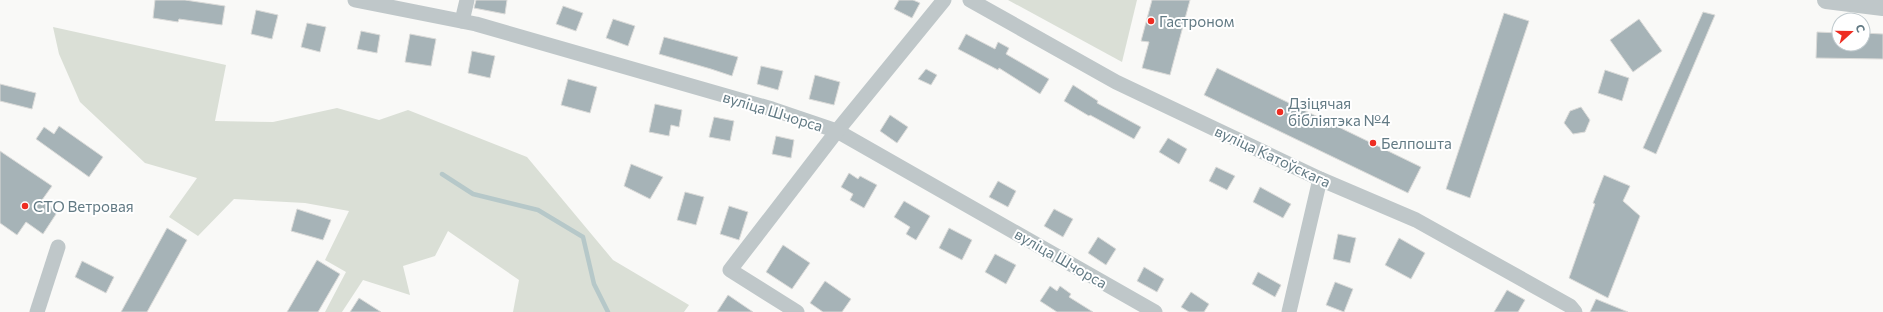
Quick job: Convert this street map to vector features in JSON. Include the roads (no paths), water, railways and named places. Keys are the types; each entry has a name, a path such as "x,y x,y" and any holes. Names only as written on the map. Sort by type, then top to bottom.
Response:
{"street":[{"name":"вуліца Шчорса","path":"356,0 462,21 764,107 837,131 1155,312"},
{"path":"462,21 467,0"},
{"path":"797,312 730,270 837,131 944,0"},
{"name":"вуліца Катоўскага","path":"970,0 1116,82 1320,179 1416,220 1570,306 1575,312"},
{"path":"1826,0 1883,7"},
{"path":"1289,312 1320,179"},
{"path":"37,312 58,247"}],"waterway":[{"path":"442,174 473,194 538,210 583,237 594,284 608,312"}],"place":[{"name":"Гастроном","path":"1151,21"},
{"name":"Дзіцячая бібліятэка №4","path":"1280,112"},
{"name":"Белпошта","path":"1373,143"},
{"name":"СТО Ветровая","path":"25,206"}]}
